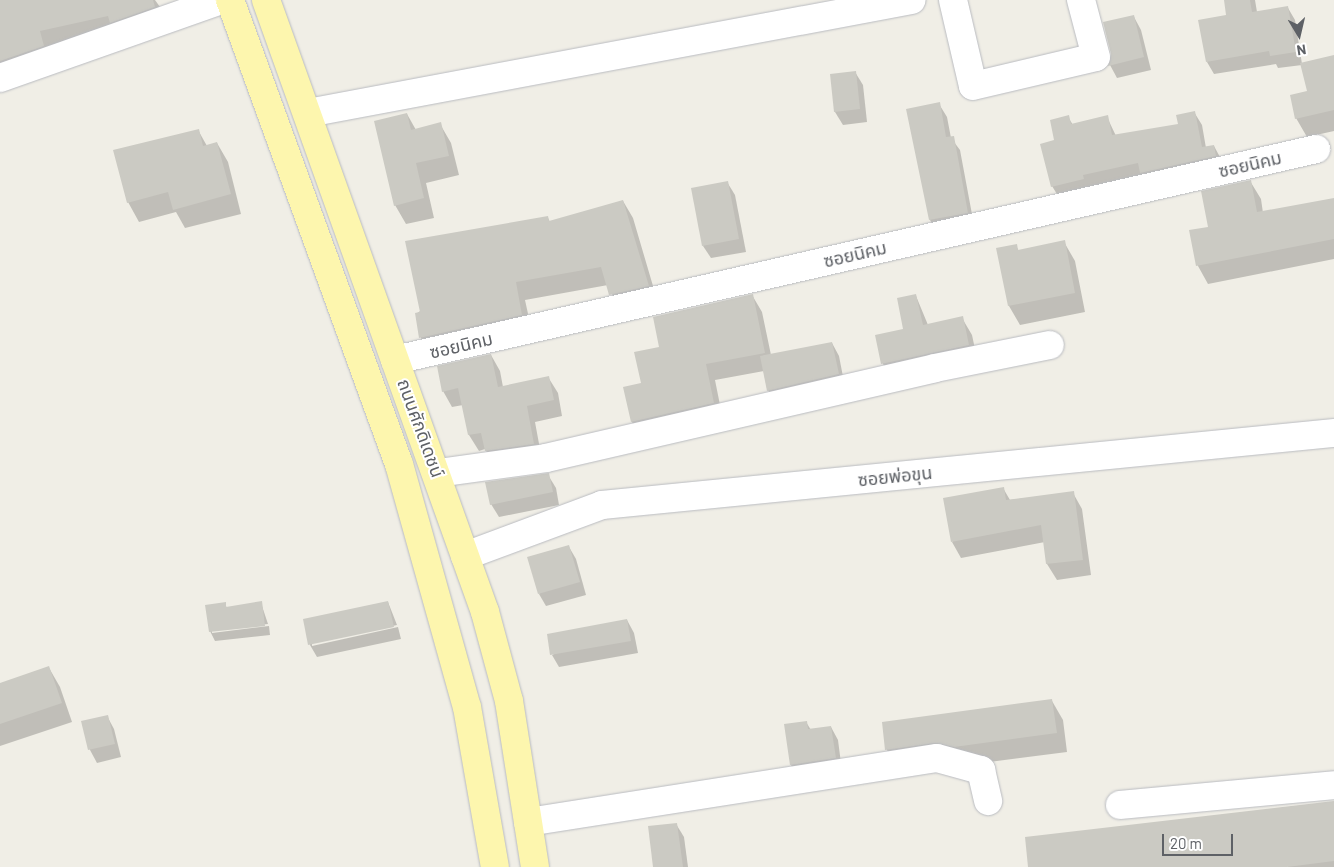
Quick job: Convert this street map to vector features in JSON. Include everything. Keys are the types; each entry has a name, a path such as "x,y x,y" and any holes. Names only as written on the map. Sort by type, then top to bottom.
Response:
{"main road":[{"path":"230,0 399,464 467,707 495,867"},
{"name":"ถนนศักดิเดชน์","path":"266,0 395,360 438,473 485,612 509,701 535,867"}],"street":[{"path":"0,78 221,0"},
{"path":"308,113 912,0"},
{"path":"953,0 973,86 1096,57 1081,0"},
{"name":"ซอยนิคม","path":"395,360 1316,149"},
{"path":"438,473 546,458 935,368 1050,346"},
{"name":"ซอยพ่อขุน","path":"465,556 602,504 1334,433"},
{"path":"528,822 937,758 981,770 988,801"},
{"path":"1120,805 1334,784"}],"building":[{"path":"0,0 153,0 155,7 110,23 108,16 40,31 44,46 0,61"},
{"path":"1224,0 1250,0 1252,12 1288,6 1296,52 1270,56 1269,51 1206,62 1198,20 1226,15"},
{"path":"1134,15 1144,57 1108,66 1111,54 1103,22"},
{"path":"1334,55 1334,110 1295,119 1290,95 1307,91 1300,63"},
{"path":"856,71 860,109 834,112 830,74"},
{"path":"940,102 946,137 954,136 968,213 929,220 906,109"},
{"path":"1195,111 1202,147 1214,145 1216,156 1140,173 1138,163 1083,175 1084,179 1051,187 1040,144 1054,140 1050,120 1069,115 1071,124 1108,115 1112,135 1178,124 1176,115"},
{"path":"407,113 411,130 441,122 449,156 416,163 424,198 394,206 374,121"},
{"path":"199,129 203,146 217,142 231,194 173,210 168,192 127,203 113,150"},
{"path":"1251,180 1257,212 1334,198 1334,239 1196,266 1189,230 1208,227 1201,191"},
{"path":"728,181 739,239 702,246 691,188"},
{"path":"623,200 649,286 609,295 601,267 516,282 522,315 419,338 415,313 420,312 405,241 548,216 549,221"},
{"path":"1065,240 1075,293 1008,306 996,248 1017,244 1018,250"},
{"path":"753,294 765,353 706,364 714,403 631,422 623,387 641,383 634,352 659,347 653,317"},
{"path":"916,294 923,325 963,316 969,345 881,364 875,335 903,329 897,298"},
{"path":"832,342 839,374 767,391 760,356"},
{"path":"491,354 498,387 549,376 554,400 527,406 534,444 485,451 481,433 468,435 458,388 442,392 437,366"},
{"path":"549,473 553,492 490,505 485,482"},
{"path":"1004,487 1006,500 1074,491 1083,560 1046,564 1041,525 951,542 943,498"},
{"path":"569,545 580,582 538,594 527,557"},
{"path":"262,601 265,626 209,632 205,605 226,602 226,607"},
{"path":"388,601 394,627 308,645 303,619"},
{"path":"627,619 631,641 550,655 547,634"},
{"path":"49,666 62,703 0,724 0,683"},
{"path":"1052,699 1057,733 954,747 935,743 885,750 882,722"},
{"path":"108,715 115,744 88,750 81,721"},
{"path":"807,721 808,729 831,726 836,758 790,765 784,724"},
{"path":"1334,801 1334,861 1287,867 1028,867 1025,837"},
{"path":"677,823 683,867 653,867 648,826"}]}
